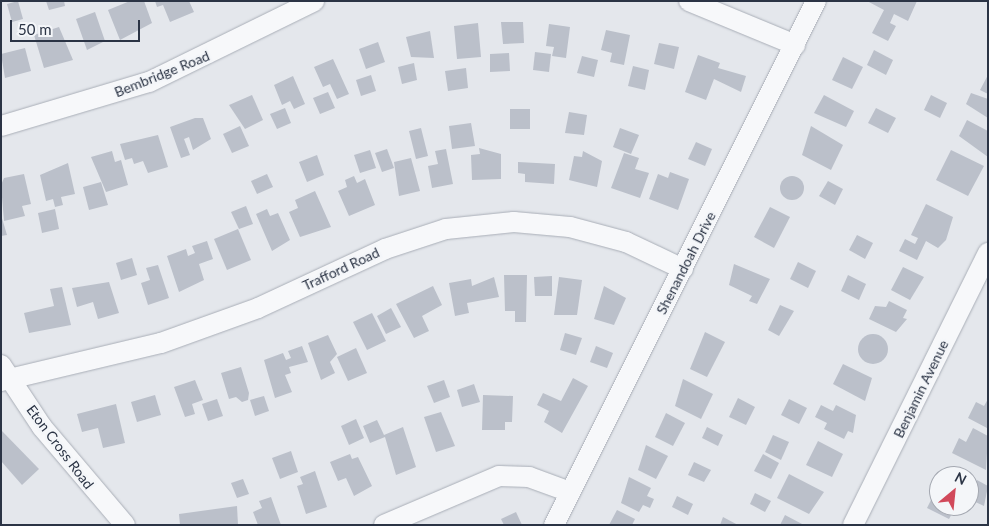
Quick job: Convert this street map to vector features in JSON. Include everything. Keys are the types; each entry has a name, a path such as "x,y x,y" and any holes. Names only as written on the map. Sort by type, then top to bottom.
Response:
{"street":[{"name":"Bembridge Road","path":"1,126 149,82 314,1"},
{"path":"689,1 794,45"},
{"name":"Shenandoah Drive","path":"554,525 816,1"},
{"name":"Trafford Road","path":"4,375 161,343 258,308 385,249 446,229 514,222 570,227 626,242 683,269"},
{"name":"Benjamin Avenue","path":"853,525 988,253"},
{"name":"Eton Cross Road","path":"4,375 59,448 125,525"},
{"path":"384,525 499,476 528,477 570,492"}],"building":[{"path":"18,1 23,19 12,22 7,4"},
{"path":"46,1 64,1 65,6 49,10"},
{"path":"130,1 144,1 152,23 120,40 108,10"},
{"path":"155,1 189,1 194,12 170,22 163,5 157,7"},
{"path":"867,1 917,1 908,21 894,14 890,23 896,26 888,41 872,33 884,10"},
{"path":"95,12 105,41 87,50 76,19"},
{"path":"501,22 523,22 524,43 503,44"},
{"path":"478,23 481,57 457,59 454,26"},
{"path":"549,24 570,27 566,58 552,56 554,47 546,46"},
{"path":"59,27 73,60 44,68 34,35"},
{"path":"606,30 630,35 624,65 610,62 612,53 601,50"},
{"path":"430,31 434,58 411,57 406,37"},
{"path":"378,42 385,62 366,69 359,49"},
{"path":"659,43 679,47 674,69 654,64"},
{"path":"25,48 31,71 5,78 1,54"},
{"path":"874,50 893,60 886,75 867,65"},
{"path":"535,52 551,54 549,72 533,70"},
{"path":"509,53 510,71 490,72 490,54"},
{"path":"698,55 720,63 718,68 746,76 741,92 714,79 706,100 685,92"},
{"path":"582,56 598,60 594,77 577,73"},
{"path":"843,57 863,67 852,89 832,80"},
{"path":"333,59 349,94 337,99 330,84 323,87 314,67"},
{"path":"414,63 417,80 402,84 398,67"},
{"path":"633,66 649,70 645,90 628,86"},
{"path":"466,68 468,88 448,91 445,71"},
{"path":"371,75 376,91 361,96 356,80"},
{"path":"988,75 988,94 980,90"},
{"path":"293,76 305,104 294,109 290,101 282,105 274,85"},
{"path":"328,92 335,108 320,114 313,98"},
{"path":"971,93 988,99 988,118 966,104"},
{"path":"252,95 263,120 245,129 229,105"},
{"path":"824,95 854,111 846,127 814,113"},
{"path":"931,95 947,103 940,118 924,110"},
{"path":"285,108 291,123 277,129 270,114"},
{"path":"876,108 896,118 888,133 868,123"},
{"path":"510,109 530,109 530,129 510,129"},
{"path":"569,112 587,115 584,135 565,133"},
{"path":"195,118 203,118 211,139 193,150 189,137 184,139 190,155 181,158 170,127"},
{"path":"967,120 988,131 988,157 959,136"},
{"path":"471,123 475,146 452,149 449,126"},
{"path":"240,126 249,146 232,153 223,134"},
{"path":"811,126 843,145 831,170 802,155"},
{"path":"421,128 428,156 416,159 409,131"},
{"path":"620,128 639,135 631,154 613,147"},
{"path":"158,135 168,167 148,173 143,161 134,164 132,158 125,160 120,144"},
{"path":"696,142 712,149 705,166 688,159"},
{"path":"479,148 501,154 501,179 472,180 471,155 480,154"},
{"path":"387,149 394,168 382,172 375,153"},
{"path":"446,149 453,184 432,188 428,166 438,164 435,151"},
{"path":"370,150 376,168 360,173 354,155"},
{"path":"951,150 984,166 968,196 936,180"},
{"path":"112,151 115,162 121,160 128,185 106,192 91,157"},
{"path":"583,151 602,161 597,187 569,180 574,156 582,157"},
{"path":"624,153 639,158 635,169 649,173 640,198 611,188"},
{"path":"317,155 324,175 307,182 299,162"},
{"path":"411,158 420,191 399,196 394,162"},
{"path":"518,162 555,164 554,184 525,182 525,174 518,173"},
{"path":"68,163 75,194 61,197 63,205 55,207 53,199 46,201 40,175"},
{"path":"670,172 689,179 678,210 649,199 658,174 668,178"},
{"path":"24,174 31,204 22,206 25,216 4,221 1,185 4,178"},
{"path":"267,174 273,187 257,194 251,181"},
{"path":"354,176 357,183 365,179 375,205 349,216 338,191 347,187 345,180"},
{"path":"792,176 801,179 804,188 801,197 792,200 783,197 780,188 783,179"},
{"path":"828,181 843,189 835,205 819,196"},
{"path":"101,182 108,205 89,210 83,187"},
{"path":"315,191 331,227 300,237 289,212 298,208 295,200"},
{"path":"926,204 953,217 946,240 938,248 926,241 917,260 899,251 905,239 915,244 918,238 911,235"},
{"path":"246,206 253,224 239,229 231,212"},
{"path":"770,207 790,217 774,248 754,237"},
{"path":"55,209 59,229 42,233 38,213"},
{"path":"267,209 270,216 278,213 290,240 272,251 256,214"},
{"path":"1,215 7,235 1,236"},
{"path":"238,229 251,260 227,270 214,239"},
{"path":"857,235 873,243 865,259 849,250"},
{"path":"207,241 213,259 199,264 204,280 179,292 167,256 186,249 188,256 195,253 192,246"},
{"path":"132,258 137,275 121,280 116,263"},
{"path":"798,262 816,271 808,288 790,279"},
{"path":"734,264 770,279 757,304 749,301 752,296 729,285"},
{"path":"158,265 169,298 148,305 141,283 150,280 146,268"},
{"path":"903,267 924,277 910,300 891,290"},
{"path":"504,275 527,275 526,322 515,322 515,311 505,311"},
{"path":"848,275 866,284 859,300 841,291"},
{"path":"552,276 552,296 535,296 534,277"},
{"path":"494,277 499,297 467,303 469,313 455,316 449,283 471,279 472,286"},
{"path":"559,277 582,280 577,315 554,315"},
{"path":"109,282 119,313 98,319 93,302 77,307 72,288"},
{"path":"433,286 442,305 422,316 429,331 414,338 396,304"},
{"path":"604,286 626,298 614,325 594,319"},
{"path":"62,287 71,325 29,333 24,313 54,306 50,289"},
{"path":"889,301 907,310 903,318 907,319 896,332 869,319 875,306 886,307"},
{"path":"780,305 794,311 779,336 768,330"},
{"path":"391,308 401,327 386,334 377,316"},
{"path":"372,313 386,341 367,350 353,322"},
{"path":"705,332 725,342 707,377 690,369"},
{"path":"565,333 582,338 576,355 560,350"},
{"path":"873,334 879,335 887,343 887,355 879,363 873,364 867,363 859,355 858,349 859,343 867,335"},
{"path":"328,335 337,354 330,362 335,373 321,380 308,343"},
{"path":"302,346 308,362 289,367 291,373 285,375 292,392 275,398 264,360 283,353 286,360 291,358 288,351"},
{"path":"596,346 613,353 607,368 590,362"},
{"path":"356,348 367,373 348,381 337,357"},
{"path":"843,364 872,378 865,401 833,384"},
{"path":"241,367 249,393 248,400 242,402 236,397 229,399 221,373"},
{"path":"573,378 588,386 562,433 544,422 549,411 537,405 543,393 561,401"},
{"path":"683,379 713,394 701,419 675,406"},
{"path":"195,380 203,400 192,404 195,414 185,417 174,387"},
{"path":"444,380 450,397 434,403 427,386"},
{"path":"474,384 480,402 462,407 457,390"},
{"path":"155,395 161,415 137,422 131,402"},
{"path":"483,395 513,396 512,422 505,422 505,430 482,430"},
{"path":"264,396 269,411 255,416 250,400"},
{"path":"738,398 755,407 746,425 729,417"},
{"path":"217,399 223,416 208,421 202,404"},
{"path":"789,399 807,408 799,424 781,415"},
{"path":"988,399 987,428 968,418 976,402 984,406"},
{"path":"116,404 125,443 103,448 98,428 82,432 77,414"},
{"path":"821,405 833,411 836,405 856,415 853,433 848,431 844,439 824,429 827,423 815,417"},
{"path":"441,412 455,446 436,452 424,417"},
{"path":"666,413 685,423 673,446 655,437"},
{"path":"356,419 364,438 349,445 341,426"},
{"path":"377,420 384,435 403,427 416,467 396,475 385,437 370,443 363,426"},
{"path":"707,427 723,435 718,446 702,438"},
{"path":"973,428 988,436 986,470 952,453 959,438 966,442"},
{"path":"1,430 39,469 22,485 1,461"},
{"path":"773,435 789,442 781,460 765,452"},
{"path":"818,441 843,454 832,477 806,465"},
{"path":"646,445 668,456 656,479 638,470"},
{"path":"291,451 298,472 280,479 272,458"},
{"path":"350,454 352,459 358,457 372,486 354,496 346,478 338,481 330,462"},
{"path":"763,454 779,463 771,479 754,471"},
{"path":"694,462 711,470 704,482 688,475"},
{"path":"315,471 327,507 306,514 297,486 303,484 300,477"},
{"path":"789,474 824,492 809,514 777,498"},
{"path":"629,477 651,488 647,496 654,499 650,508 643,505 639,512 621,503"},
{"path":"243,479 249,494 237,498 231,483"},
{"path":"979,481 988,486 984,506 979,504"},
{"path":"755,493 771,501 765,512 750,504"},
{"path":"677,496 693,504 688,515 672,507"},
{"path":"271,497 281,525 258,525 253,512 262,508 259,501"},
{"path":"237,506 238,525 180,525 179,514"},
{"path":"617,510 635,519 632,525 609,525"},
{"path":"516,512 522,525 504,525 501,519"},
{"path":"785,515 804,525 780,525"},
{"path":"723,517 738,525 720,525"}]}
